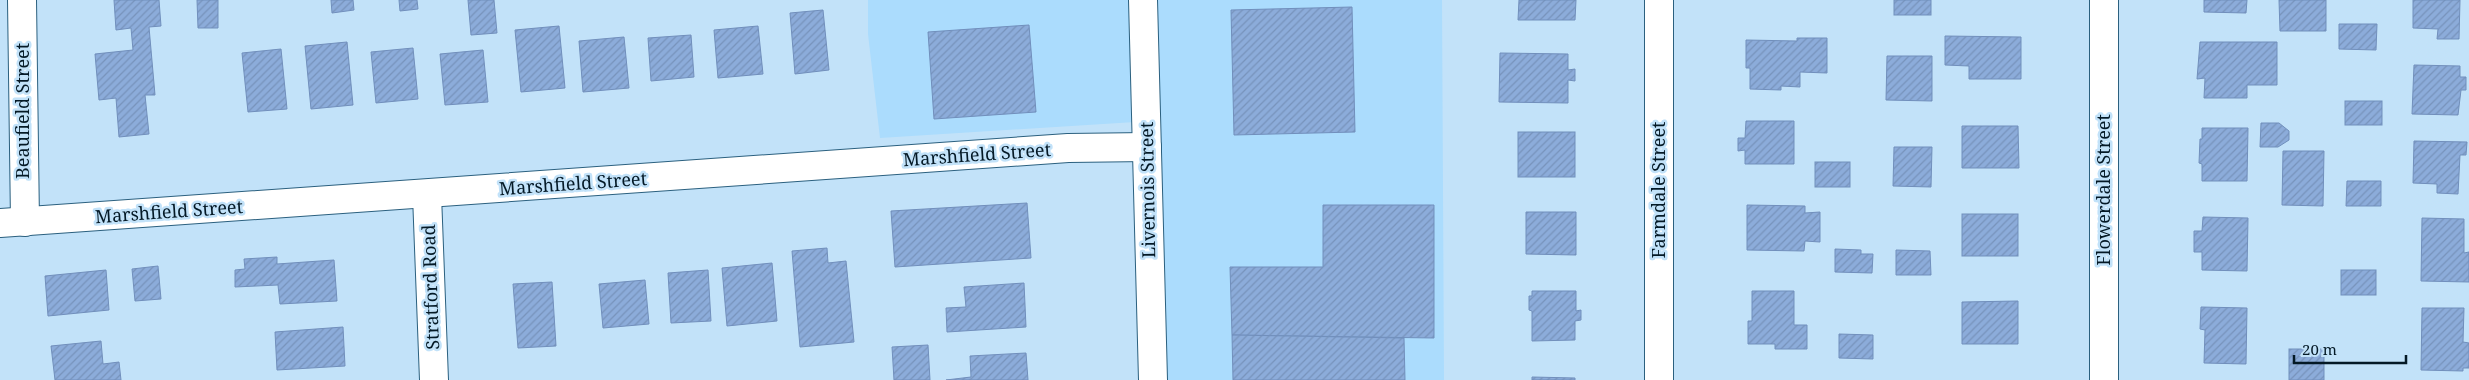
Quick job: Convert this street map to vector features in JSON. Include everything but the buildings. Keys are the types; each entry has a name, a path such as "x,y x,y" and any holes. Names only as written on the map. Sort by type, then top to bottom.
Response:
{"street":[{"name":"Beaufield Street","path":"12,223 22,0"},
{"name":"Livernois Street","path":"1143,0 1153,380"},
{"name":"Farmdale Street","path":"1659,380 1660,0"},
{"name":"Flowerdale Street","path":"2104,0 2104,380"},
{"name":"Marshfield Street","path":"12,223 1068,148 1147,147"},
{"name":"Stratford Road","path":"427,195 434,380"}],"shaded area":[{"path":"868,0 1442,0 1444,380 1152,380 1151,121 880,138 868,34"}]}
